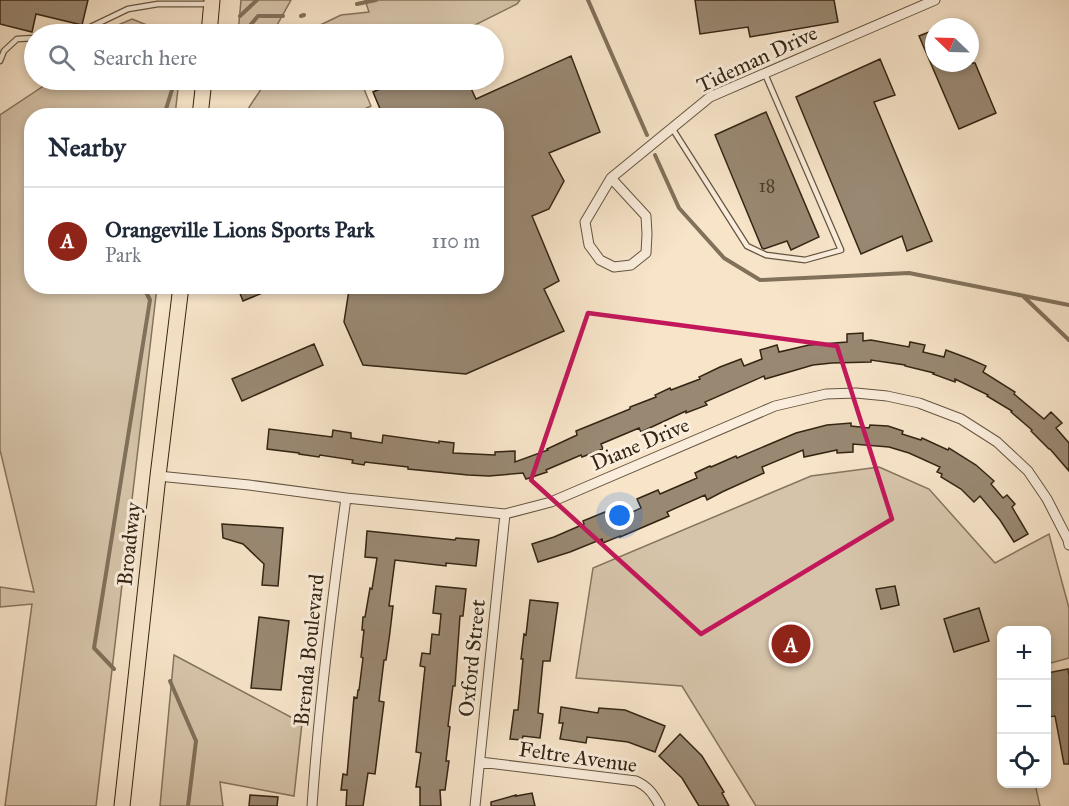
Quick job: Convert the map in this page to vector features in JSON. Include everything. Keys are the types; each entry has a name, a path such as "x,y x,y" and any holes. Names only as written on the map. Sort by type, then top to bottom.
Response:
{"main road":[{"path":"210,24 212,2"},
{"path":"201,108 203,90"},
{"name":"Broadway","path":"122,806 158,476 181,294"}],"street":[{"name":"Tideman Drive","path":"611,178 646,216 646,254 631,265 614,267 600,260 590,245 585,222 611,178 710,97 935,0"},
{"name":"Diane Drive","path":"158,476 505,514 551,502 775,406 826,394 856,393 887,396 919,403 961,419 997,442 1028,471 1047,499 1069,545"},
{"name":"Brenda Boulevard","path":"312,806 332,599 346,498"},
{"name":"Oxford Street","path":"475,806 505,514"},
{"name":"Feltre Avenue","path":"480,762 636,781 645,785 660,806"}],"lane":[{"path":"97,24 128,9 158,4 212,2"},
{"path":"0,60 4,51 17,39 24,39"},
{"path":"672,128 747,246 766,255 804,260 841,250 765,72"}],"highlighted area":[{"path":"588,313 837,346 892,519 701,634 531,480"}],"shaded area":[{"path":"241,0 291,0 278,24 239,24"},
{"path":"365,0 520,0 517,4 477,24 322,24 341,15 369,12"},
{"path":"132,19 144,24 120,24"},
{"path":"38,90 178,90 176,108 24,108 24,294 156,294 96,806 5,806 32,604 0,607 0,587 34,592 0,450 0,115"},
{"path":"260,90 364,90 371,106 367,108 249,108"},
{"path":"879,467 929,489 995,563 1049,534 1069,608 1069,658 1051,663 1051,626 997,626 997,788 1036,788 1040,806 756,806 682,686 576,678 593,568 811,476"},
{"path":"174,655 302,723 294,796 220,782 223,806 160,806"}],"building":[{"path":"0,0 88,0 82,24 36,14 34,24 24,24 24,30 0,24"},
{"path":"695,0 834,0 838,22 750,37 748,27 700,34"},
{"path":"925,34 925,50 919,36"},
{"path":"571,56 600,132 549,153 564,181 549,209 532,216 559,281 544,289 564,331 466,374 363,365 344,322 348,294 504,294 504,108 380,108 373,92 378,90 472,90 476,99 496,90 504,90 504,86"},
{"path":"880,59 895,95 874,102 932,241 907,251 902,236 861,254 796,97"},
{"path":"934,72 979,72 996,113 959,129"},
{"path":"766,112 819,237 791,250 787,241 762,248 715,135"},
{"path":"240,294 260,294 243,301"},
{"path":"863,333 863,341 871,340 909,347 910,342 925,345 923,352 944,357 946,350 986,366 983,372 1015,392 1014,394 1044,419 1051,412 1062,423 1056,428 1069,443 1069,471 1012,411 988,395 955,379 955,382 905,365 871,360 871,362 813,365 765,379 764,376 705,402 707,405 686,413 686,411 641,432 639,428 601,444 603,449 582,457 581,455 546,470 547,472 526,479 523,473 468,475 365,462 364,465 352,463 353,460 267,449 269,429 332,437 333,430 351,433 351,438 382,443 383,435 454,443 453,453 495,455 495,452 515,451 515,462 548,450 577,435 576,431 630,409 670,388 671,390 700,379 699,377 720,367 741,359 744,366 762,359 760,350 777,345 779,352 809,345 847,342 847,334"},
{"path":"314,344 323,365 242,401 232,379"},
{"path":"851,423 851,426 869,428 870,425 888,426 903,431 902,434 921,440 922,438 948,450 949,448 976,465 994,481 991,484 1003,498 1007,495 1015,504 1012,507 1028,534 1014,542 1000,520 980,496 974,502 961,489 941,477 942,474 937,472 940,467 889,447 853,444 853,452 837,453 837,450 804,457 803,450 762,467 764,473 707,500 705,495 667,512 669,516 620,537 603,543 602,539 538,562 532,544 584,524 583,521 605,512 607,515 619,510 622,517 641,508 637,499 658,490 660,494 697,478 695,473 710,466 736,456 737,458 796,433 827,425"},
{"path":"222,524 283,528 278,586 262,585 264,564 243,544 223,538"},
{"path":"367,531 455,540 456,538 479,540 476,566 446,563 446,566 395,560 389,606 393,606 379,701 384,702 375,774 368,773 363,806 346,806 347,790 341,790 343,774 347,775 354,697 357,698 359,690 363,658 361,657 363,617 365,617 370,588 372,589 377,558 365,557"},
{"path":"436,586 466,589 463,616 460,616 455,686 453,686 448,726 450,727 446,761 449,761 445,790 440,790 441,806 420,806 420,787 416,787 421,753 416,752 425,667 420,666 422,653 430,654 432,634 439,635 441,614 433,613"},
{"path":"895,586 899,605 881,609 876,589"},
{"path":"530,600 558,603 550,661 543,661 538,713 543,714 540,738 523,736 522,740 510,739 514,710 518,710 523,659 521,659"},
{"path":"979,608 989,641 954,652 944,619"},
{"path":"259,617 289,621 281,690 251,688"},
{"path":"1068,669 1069,764 1064,764 1055,716 1051,717 1051,672"},
{"path":"561,707 598,713 599,708 625,710 665,726 655,752 628,742 587,737 586,743 560,739 563,723 559,723"},
{"path":"680,734 702,756 724,792 722,793 729,806 699,806 682,778 659,756"},
{"path":"532,793 535,806 491,806 491,802"},
{"path":"250,795 278,797 277,806 249,806"}],"waterway":[{"path":"240,16 257,0"},
{"path":"357,4 376,0"},
{"path":"588,0 647,135"},
{"path":"251,24 258,16 283,16"},
{"path":"166,108 172,90"},
{"path":"655,155 679,208 724,258 760,280 909,273 1069,305"},
{"path":"114,669 94,648 150,300 147,294"},
{"path":"1024,297 1069,340"},
{"path":"170,681 196,741 188,806"}],"place":[{"name":"Orangeville Lions Sports Park","path":"791,644"}]}
